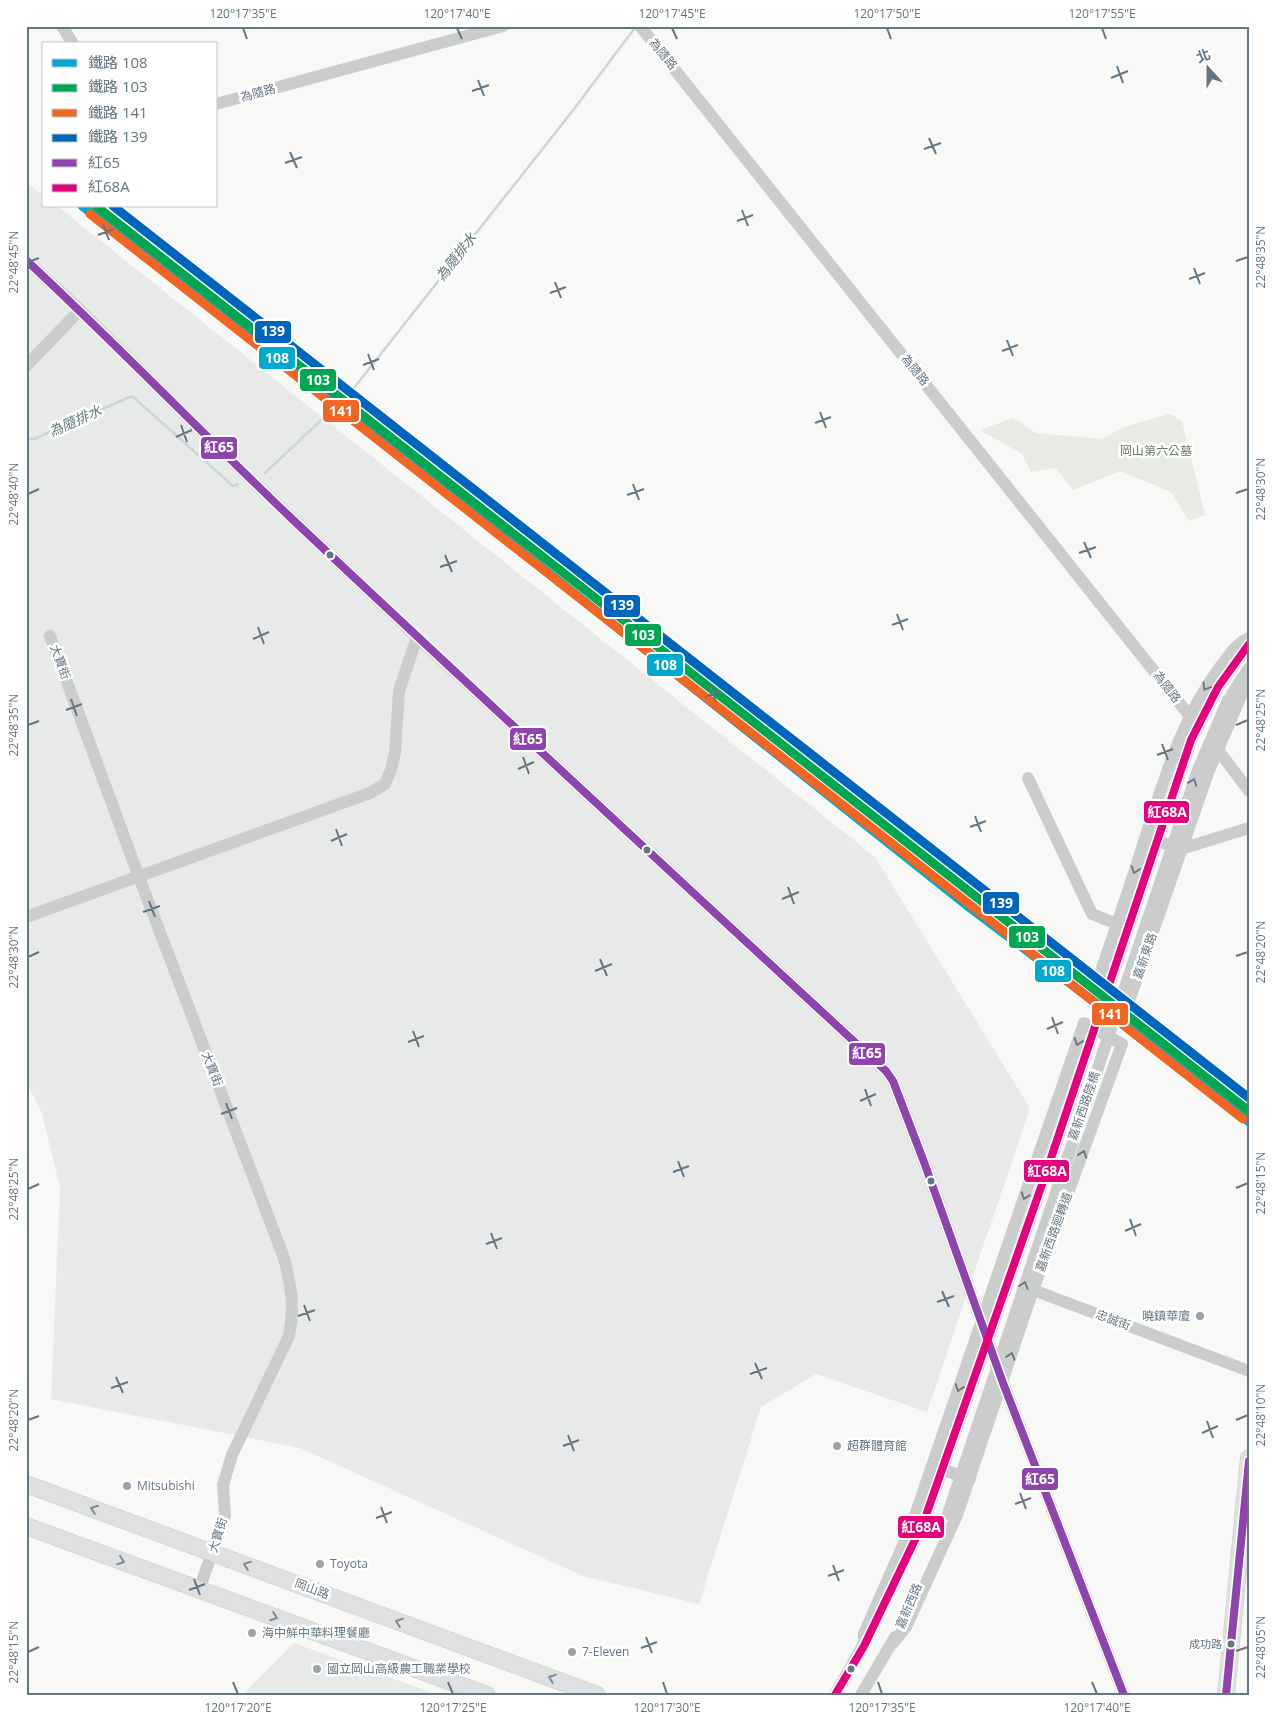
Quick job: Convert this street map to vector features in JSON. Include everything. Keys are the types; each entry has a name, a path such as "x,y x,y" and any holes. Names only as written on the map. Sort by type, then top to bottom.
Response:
{"main road":[{"path":"1226,1695 1249,1458"},
{"name":"岡山路","path":"26,1484 597,1695"},
{"path":"26,1526 487,1695"}],"street":[{"path":"62,26 72,42"},
{"name":"為隨路","path":"218,103 503,26"},
{"name":"為隨路","path":"640,26 1189,715"},
{"path":"26,260 80,310 243,472 417,637 886,1071 893,1081 924,1162 981,1326 1124,1695"},
{"path":"26,366 80,310"},
{"name":"大寶街","path":"50,636 139,878 284,1258 292,1288 292,1321 289,1336 232,1455 223,1485 224,1515 198,1590"},
{"path":"26,917 139,878 370,793 385,784 396,753 399,691 417,637"},
{"name":"嘉新東路","path":"1249,638 1239,643 1210,680 1189,715 1176,744 1100,974 1100,989 1128,1004 1181,849 1218,750 1241,696 1249,684"},
{"name":"嘉新西路陸橋","path":"924,1521 1046,1173 1192,740 1218,687 1249,644"},
{"name":"嘉新西路陸橋","path":"948,1514 1191,788 1228,700 1249,668"},
{"path":"1218,750 1249,791"},
{"path":"1028,778 1092,914 1117,924"},
{"path":"1146,837 1181,849 1249,828"},
{"name":"嘉新西路迴轉道","path":"893,1643 906,1627 957,1515 1033,1290 1122,1044 1084,1023 981,1326"},
{"name":"忠誠街","path":"1033,1290 1249,1371"},
{"path":"864,1646 864,1634 911,1527 981,1326"},
{"path":"933,1466 970,1479"},
{"name":"嘉新西路","path":"861,1695 893,1643 948,1514"},
{"name":"嘉新西路","path":"835,1695 864,1646 924,1521"}],"shaded area":[{"path":"26,182 42,194 42,208 60,208 875,857 1030,1108 927,1412 816,1374 761,1407 699,1604 583,1576 300,1448 51,1399 60,1188 42,1113 26,1081"},
{"name":"國立岡山高級農工職業學校","path":"294,1643 438,1695 242,1695"}],"green space":[{"name":"岡山第六公墓","path":"1170,414 1182,421 1205,515 1189,521 1171,492 1120,471 1073,490 1056,468 1031,472 1022,454 980,430 1013,418 1036,433 1102,439 1124,427"}],"waterway":[{"name":"為隨排水","path":"265,473 350,393 574,109 634,29"},
{"name":"為隨排水","path":"26,439 34,439 132,396 233,486 238,484"}],"rail line":[{"name":"108","path":"85,208 325,395 970,908 1129,1028 1249,1122"},
{"name":"103","path":"99,208 1249,1111"},
{"name":"139","path":"116,208 1249,1098"},
{"name":"141","path":"90,214 1243,1119"}],"transit line":[{"name":"紅65","path":"26,260 290,517 886,1071 893,1081 924,1162 1003,1383 1124,1695"},
{"name":"紅68A","path":"835,1695 864,1646 924,1521 1046,1173 1191,740 1218,687 1249,644"},
{"name":"紅65","path":"1226,1695 1249,1461"}],"place":[{"name":"曉鎮華廈","path":"1200,1316"},
{"name":"超群體育館","path":"837,1446"},
{"name":"Mitsubishi","path":"127,1486"},
{"name":"Toyota","path":"320,1564"},
{"name":"海中鮮中華料理餐廳","path":"252,1633"},
{"name":"成功路","path":"1231,1644"},
{"name":"7-Eleven","path":"572,1652"},
{"name":"國立岡山高級農工職業學校","path":"317,1669"}]}
